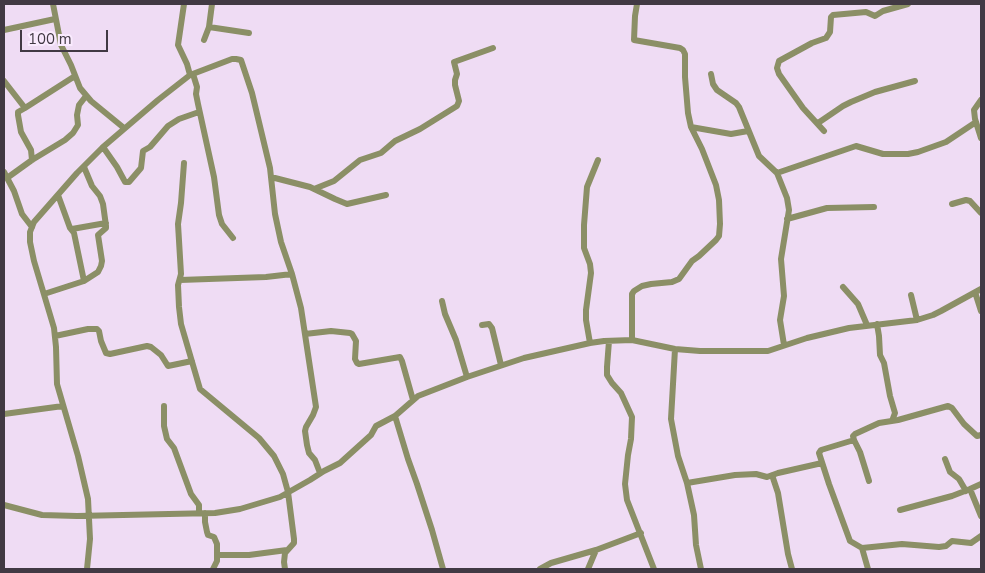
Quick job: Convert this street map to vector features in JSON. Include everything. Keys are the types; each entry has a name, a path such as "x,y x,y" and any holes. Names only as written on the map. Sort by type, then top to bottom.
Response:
{"street":[{"path":"53,4 61,45 80,88 100,110 124,128"},
{"path":"184,4 178,45 197,87 196,94 199,112 214,177 220,220 233,238"},
{"path":"204,40 209,27 212,4"},
{"path":"632,340 632,294 634,291 642,286 672,282 679,279 692,261 716,240 720,224 720,200 716,185 691,127 688,113 684,52 680,48 634,40 635,16 638,4"},
{"path":"824,131 803,108 779,74 779,61 812,43 826,38 830,32 831,17 833,15 866,12 875,16 884,11 908,4"},
{"path":"4,30 55,18"},
{"path":"209,27 249,33"},
{"path":"314,189 334,181 360,160 381,153 396,140 420,129 457,106 459,101 455,85 457,74 454,62 494,48"},
{"path":"87,569 90,516 84,478 73,435 56,384 53,322 34,261 30,242 32,227 34,222 84,167 124,128 191,74 232,59 241,60 252,93 271,177 275,214 301,308 316,407 305,431 307,448 320,474"},
{"path":"711,74 713,84 717,90 739,107 759,156 777,173 787,198 789,210 786,219 781,259 784,296 780,320 784,345"},
{"path":"32,160 30,150 21,132 18,112 74,76"},
{"path":"4,81 25,108"},
{"path":"818,123 851,102 875,92 915,81"},
{"path":"32,227 22,214 14,191 5,175 65,140 73,133 78,125 79,105 86,96"},
{"path":"981,100 974,110 981,138"},
{"path":"102,148 125,182 129,182 140,168 144,151 168,126 179,119 199,112"},
{"path":"777,173 856,146 883,154 918,152 946,142 976,122"},
{"path":"691,127 731,134 748,131"},
{"path":"590,343 586,310 591,273 584,248 584,213 587,187 598,160"},
{"path":"184,163 178,219 180,317 200,389 264,443 283,474 288,492 294,539 294,543 287,550 284,557 285,569"},
{"path":"44,294 84,281 100,269 102,261 98,235 106,228 106,223 102,200 92,186 84,167"},
{"path":"271,177 314,189 347,204 386,195"},
{"path":"58,195 74,233 84,281"},
{"path":"952,204 966,200 970,201 981,213"},
{"path":"786,219 827,208 874,206"},
{"path":"72,229 106,223"},
{"path":"180,280 292,274"},
{"path":"843,286 858,304 867,325"},
{"path":"4,505 42,515 90,516 224,512 276,499 342,462 371,435 376,426 395,416 418,396 524,358 590,343 632,340 675,348 726,352 764,351 849,328 916,320 933,315 978,291 981,311"},
{"path":"911,295 916,320"},
{"path":"442,301 467,377"},
{"path":"482,325 489,324 492,328 501,365"},
{"path":"877,324 880,355 884,363 895,413 892,421"},
{"path":"55,336 97,329 106,353 147,346 161,355 168,366 192,361"},
{"path":"304,334 331,331 352,334 356,341 355,359 356,363 359,364 400,357 413,400"},
{"path":"609,341 608,375 621,393 632,417 625,484 628,500 654,569"},
{"path":"675,348 671,419 678,456 688,483 701,569"},
{"path":"4,414 63,406"},
{"path":"164,406 164,426 167,439 174,448 191,494 199,505 205,522 206,532 216,540 216,566 213,569"},
{"path":"869,481 854,436 858,432 879,423 948,406 977,436 981,435"},
{"path":"395,416 443,569"},
{"path":"854,440 820,451 822,463 850,541 862,548 902,544 939,547 946,546 952,541 971,543 981,536"},
{"path":"945,459 950,472 968,490 981,516 981,522"},
{"path":"688,483 735,475 756,474 768,477 822,463"},
{"path":"772,475 778,493 792,569"},
{"path":"900,510 968,490 981,484"},
{"path":"540,569 641,533"},
{"path":"862,548 868,569"},
{"path":"217,555 250,555 287,550"},
{"path":"588,569 596,550"}]}
